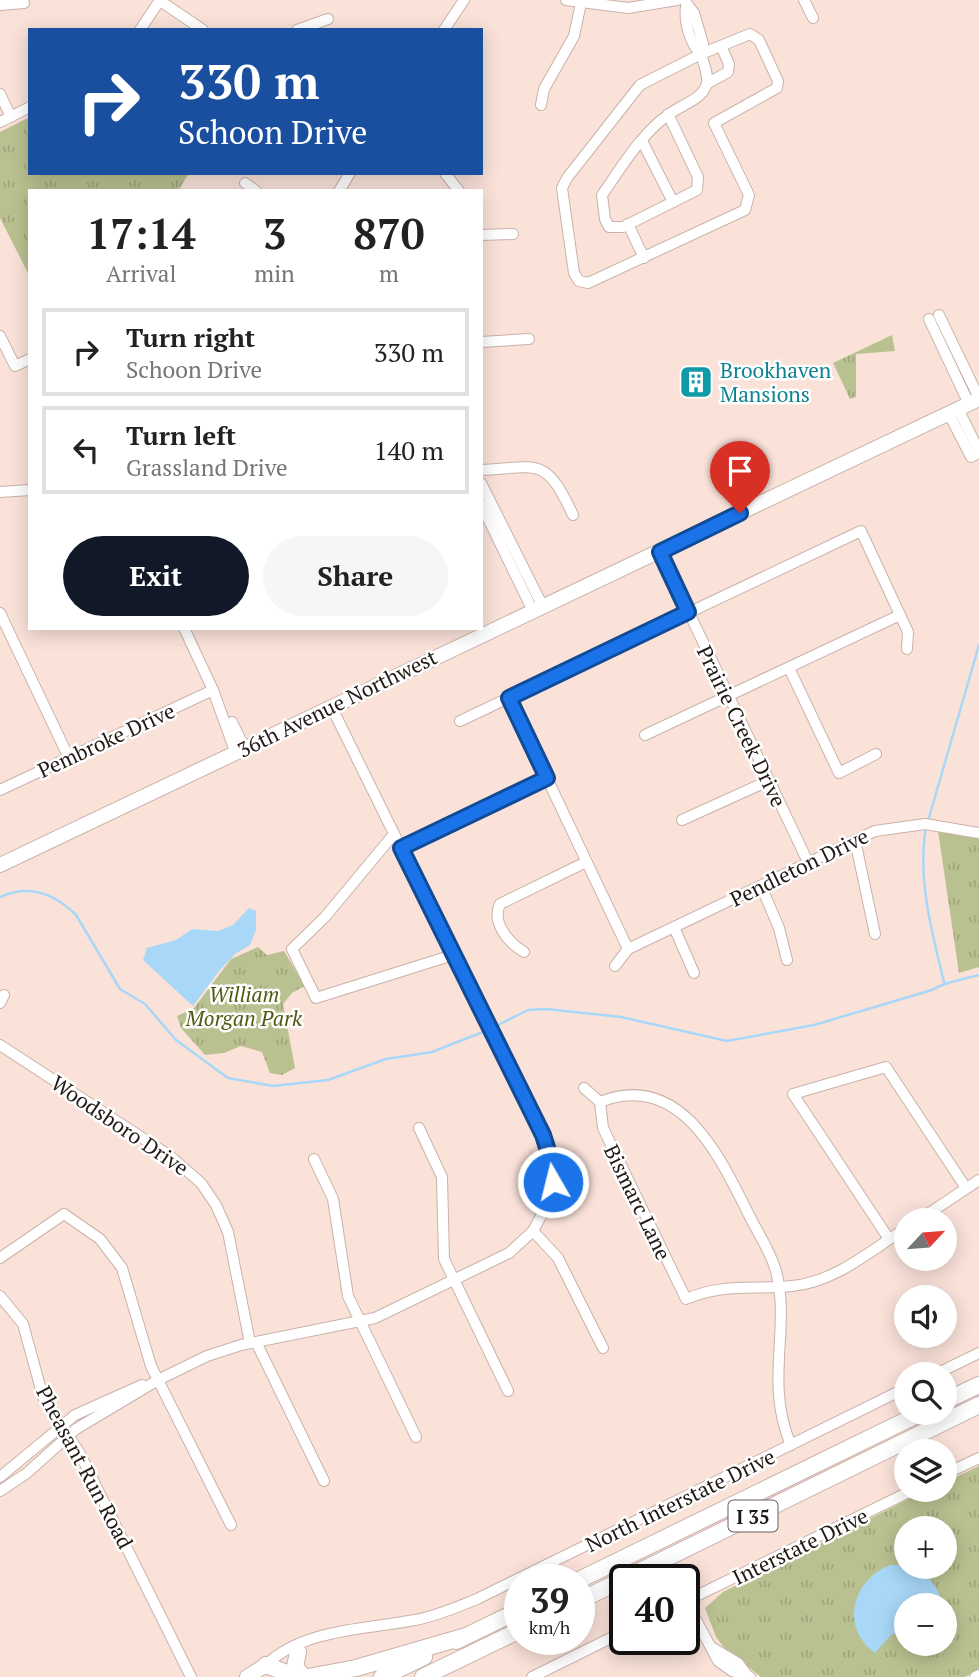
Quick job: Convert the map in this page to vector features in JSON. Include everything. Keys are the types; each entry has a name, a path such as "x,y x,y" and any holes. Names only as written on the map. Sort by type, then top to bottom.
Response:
{"highway":[{"path":"957,1395 979,1385"},
{"name":"I 35","path":"595,1593 979,1405"},
{"name":"I 35","path":"595,1572 896,1425"},
{"path":"382,1677 504,1617"},
{"path":"298,1652 295,1667 306,1677 356,1668 463,1637"},
{"path":"423,1677 504,1638"},
{"path":"266,1665 297,1677"}],"main road":[{"name":"36th Avenue Northwest","path":"0,865 537,607 660,552 967,405"},
{"name":"North Interstate Drive","path":"247,1677 266,1665"}],"street":[{"path":"141,28 159,0 200,28"},
{"path":"445,28 464,0"},
{"path":"566,0 628,8 682,2 694,47 701,54 708,83"},
{"path":"804,0 813,18"},
{"path":"0,5 24,3"},
{"path":"541,105 544,89 574,36 581,4"},
{"path":"303,28 328,19"},
{"path":"750,34 755,35 778,80 772,93 714,123 749,195 745,210 588,283 579,281 574,273 562,188 640,85 701,54 750,34"},
{"path":"668,114 700,184 697,190 628,224 609,226 605,219 602,195 642,141 668,114 688,103 708,83 729,72 721,46"},
{"path":"0,94 5,119 28,108"},
{"path":"642,141 673,202"},
{"path":"447,175 457,189"},
{"path":"245,183 253,189"},
{"path":"628,224 644,258"},
{"path":"483,235 513,234"},
{"path":"934,317 967,405 971,457 979,452"},
{"path":"0,336 15,366 28,360"},
{"path":"483,342 529,339"},
{"path":"483,470 533,467 546,471 555,480 573,515"},
{"path":"483,487 537,607"},
{"path":"0,492 28,490"},
{"path":"483,509 537,607"},
{"path":"460,721 861,531 908,632 907,649"},
{"name":"Prairie Creek Drive","path":"660,552 808,862"},
{"path":"0,612 69,758"},
{"path":"645,735 900,615"},
{"path":"185,630 240,749"},
{"path":"789,668 839,773 876,754"},
{"name":"Pembroke Drive","path":"0,790 213,690"},
{"path":"509,698 628,949 615,966"},
{"path":"0,1491 27,1473 68,1436 158,1380 215,1352 360,1322 394,1310 509,1253 533,1231 543,1214 552,1191 551,1160 543,1135 331,706"},
{"path":"401,848 547,778"},
{"path":"682,820 768,781"},
{"name":"Pendleton Drive","path":"628,949 875,831 929,825 979,833"},
{"path":"394,834 324,917 292,950 316,998 453,955"},
{"path":"855,840 875,934"},
{"path":"524,952 508,940 499,922 497,912 500,904 586,862"},
{"path":"761,886 779,928 787,960"},
{"path":"674,927 694,973"},
{"name":"Woodsboro Drive","path":"0,1045 170,1156 201,1183 216,1205 228,1232 253,1343 324,1481"},
{"path":"889,1239 793,1094 886,1067 966,1188"},
{"path":"584,1088 600,1102 621,1095 643,1097 677,1111 704,1132 721,1158 776,1271 778,1397 783,1424 792,1445"},
{"name":"Bismarc Lane","path":"600,1102 603,1128 686,1299 723,1287 778,1287"},
{"path":"419,1128 442,1177 442,1247 454,1280 508,1391"},
{"path":"314,1159 332,1199 346,1290 416,1437"},
{"path":"937,1208 979,1180"},
{"path":"0,1258 64,1214 89,1230 122,1268 141,1338 158,1380 231,1525"},
{"path":"533,1231 558,1258 603,1348"},
{"path":"778,1287 808,1283 835,1273 894,1236"},
{"name":"Pheasant Run Road","path":"0,1296 23,1324 43,1397 68,1436 191,1677"},
{"path":"957,1364 979,1353"},
{"path":"0,1477 61,1425 104,1399 158,1380"},
{"name":"North Interstate Drive","path":"266,1665 301,1644 330,1635 360,1626 416,1620 455,1608 894,1394"},
{"path":"957,1469 979,1458"},
{"name":"Interstate Drive","path":"700,1594 894,1499"},
{"path":"700,1628 718,1661 732,1671 748,1676"},
{"name":"North Interstate Drive","path":"266,1665 330,1635"},
{"path":"532,1677 609,1639"}],"green space":[{"path":"28,118 28,175 188,175 179,189 28,189 28,273 0,218 0,132"},
{"path":"892,335 895,351 856,354 856,397 850,399 833,363"},
{"path":"938,831 979,838 979,967 959,973"},
{"name":"William Morgan Park","path":"258,947 267,955 284,951 305,986 292,993 283,1004 295,1068 282,1075 270,1073 262,1052 241,1046 224,1053 205,1055 181,1028 177,1016 194,1008 231,959"},
{"path":"979,1466 979,1670 965,1677 761,1677 725,1649 716,1637 705,1608 723,1592 903,1502 957,1502 957,1476"}],"water":[{"path":"249,908 256,911 256,930 250,945 235,954 219,971 193,1006 143,960 147,948 176,940 192,929 218,931 233,925"},
{"path":"894,1565 894,1579 929,1579 938,1593 894,1593 894,1634 875,1653 857,1630 854,1617 860,1592 878,1571"}],"waterway":[{"path":"928,821 979,645"},
{"path":"926,827 923,866 925,886 944,982"},
{"path":"0,897 31,891 50,896 68,907 76,915 120,989 145,1004 176,1040 228,1078 273,1086 328,1080 386,1059 432,1052 488,1030"},
{"path":"494,1027 528,1010 546,1009 621,1017 727,1041 814,1025 979,975"}],"place":[{"name":"Brookhaven Mansions","path":"696,382"}],"route":[{"path":"553,1182 549,1150 543,1135 401,848 547,778 509,698 688,612 660,552 740,513"}]}
